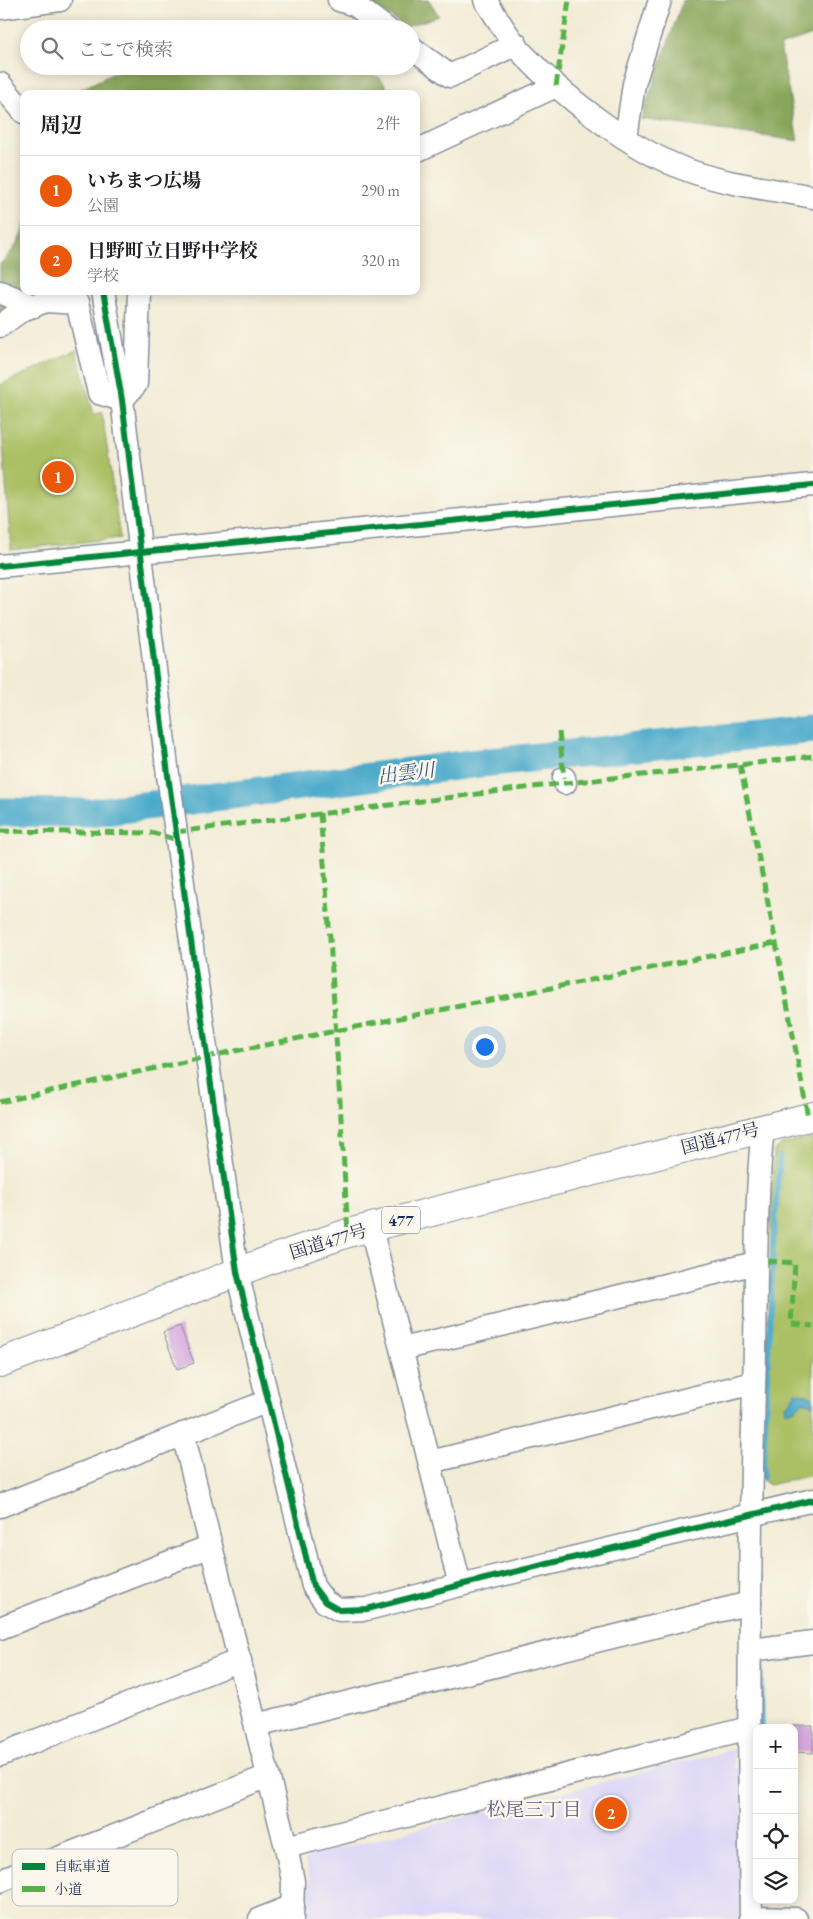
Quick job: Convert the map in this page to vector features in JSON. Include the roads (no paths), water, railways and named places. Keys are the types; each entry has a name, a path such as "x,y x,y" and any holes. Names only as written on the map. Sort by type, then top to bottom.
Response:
{"highway":[{"name":"国道477号","path":"0,1363 272,1258 348,1233 763,1127 813,1116"}],"street":[{"path":"0,8 60,0"},
{"path":"338,0 355,5 375,20"},
{"path":"485,0 521,51 556,86 626,138 661,159 690,171 726,181 813,197"},
{"path":"626,138 634,84 660,0"},
{"path":"420,54 450,76 516,44"},
{"path":"0,84 20,107"},
{"path":"420,149 556,86"},
{"path":"0,292 34,306"},
{"path":"103,295 122,400 168,775 237,1272 313,1586 325,1602 340,1610 367,1609 813,1500"},
{"path":"122,400 136,384 138,295"},
{"path":"0,326 22,310 46,302 77,303 99,393 122,400"},
{"path":"0,566 813,485"},
{"path":"763,1127 760,1153 756,1263 750,1515 751,1650 749,1728 751,1919 796,1919"},
{"path":"371,1228 460,1585"},
{"path":"402,1349 756,1263"},
{"path":"430,1462 754,1383"},
{"path":"0,1506 268,1401"},
{"path":"183,1434 293,1881 292,1913 260,1919"},
{"path":"0,1628 211,1546"},
{"path":"256,1725 750,1603"},
{"path":"751,1650 813,1642"},
{"path":"0,1755 240,1660"},
{"path":"286,1847 749,1728"},
{"path":"82,1849 268,1776"},
{"path":"0,1881 12,1876"}],"water":[{"path":"795,1392 813,1398 813,1405 804,1401 795,1409 786,1412 785,1405 790,1402"}],"waterway":[{"name":"出雲川","path":"0,812 89,813 471,764 813,729"},
{"path":"763,1478 773,1254 780,1156"},
{"path":"761,1578 762,1631"},
{"path":"761,1667 761,1724"}],"place":[{"name":"いちまつ広場","path":"58,477"},
{"name":"日野町立日野中学校","path":"611,1813"}],"district":[{"name":"松尾三丁目","path":"534,1809"}]}
